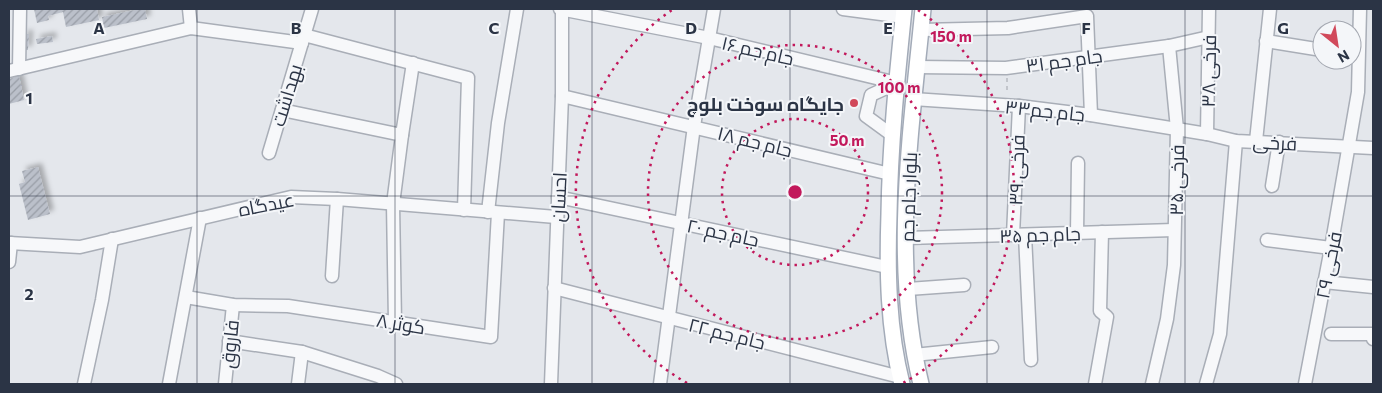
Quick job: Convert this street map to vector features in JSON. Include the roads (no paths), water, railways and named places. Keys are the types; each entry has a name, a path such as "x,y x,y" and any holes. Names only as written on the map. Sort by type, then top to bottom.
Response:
{"main road":[{"name":"بلوار جام جم","path":"921,384 914,355 906,266 906,238 913,99 923,9"},
{"name":"بلوار جام جم","path":"901,381 896,359 887,267 892,135 904,13"},
{"path":"887,267 906,266"}],"street":[{"path":"20,9 14,70 191,28 303,39 468,78 464,210"},
{"path":"190,9 191,28"},
{"name":"بهداشت","path":"269,153 312,9"},
{"path":"493,212 498,123 516,9"},
{"name":"جام جم ۱۶","path":"562,9 599,13 897,83"},
{"name":"احسان","path":"552,384 556,217 562,96 562,9"},
{"path":"660,384 694,126 714,9"},
{"path":"843,9 904,13"},
{"name":"فرخی ۳۸","path":"1207,134 1209,9"},
{"path":"1256,140 1270,9"},
{"path":"921,30 1008,28 1087,16 1091,115"},
{"name":"جام جم ۳۱","path":"917,68 1006,68 1168,46 1209,37"},
{"path":"1266,41 1312,48"},
{"name":"فرخی ۳۵","path":"1152,384 1167,319 1174,265 1177,130 1168,46"},
{"path":"395,322 392,204 413,64"},
{"name":"فرخی ۲۹","path":"1304,384 1350,146 1358,92 1357,70"},
{"path":"892,135 866,116 871,95 897,83"},
{"name":"جام جم ۱۸","path":"562,96 890,174"},
{"name":"جام جم۳۳","path":"913,99 1013,106 1091,115 1177,130"},
{"name":"فرخی ۳۹","path":"1013,106 1019,235 1031,360"},
{"path":"282,110 402,135"},
{"name":"فرخی","path":"1177,130 1207,134 1236,141 1256,140 1373,148"},
{"path":"1206,384 1220,334 1236,141"},
{"path":"1272,186 1279,142"},
{"path":"1077,233 1078,163"},
{"name":"عیدگاه","path":"10,243 80,247 291,197 556,217"},
{"name":"جام جم ۲۰","path":"558,197 887,267"},
{"path":"332,276 336,199"},
{"name":"کوثر ۸","path":"186,297 233,305 288,306 491,337 493,212"},
{"path":"170,384 200,218"},
{"name":"جام جم ۳۵","path":"906,238 1174,230"},
{"path":"1095,384 1107,317 1100,311 1102,232"},
{"path":"84,384 102,300 112,239"},
{"path":"1267,240 1331,248"},
{"path":"9,262 10,243"},
{"path":"1324,282 1373,286"},
{"path":"908,289 964,285"},
{"name":"جام جم ۲۲","path":"554,288 901,381"},
{"name":"فاروق","path":"225,384 233,305"},
{"path":"1331,334 1372,334 1373,340"},
{"path":"229,340 302,352 377,380 396,384"},
{"path":"914,355 992,347"},
{"path":"298,384 302,352"}],"place":[{"name":"جایگاه سوخت بلوچ","path":"854,103"}]}
